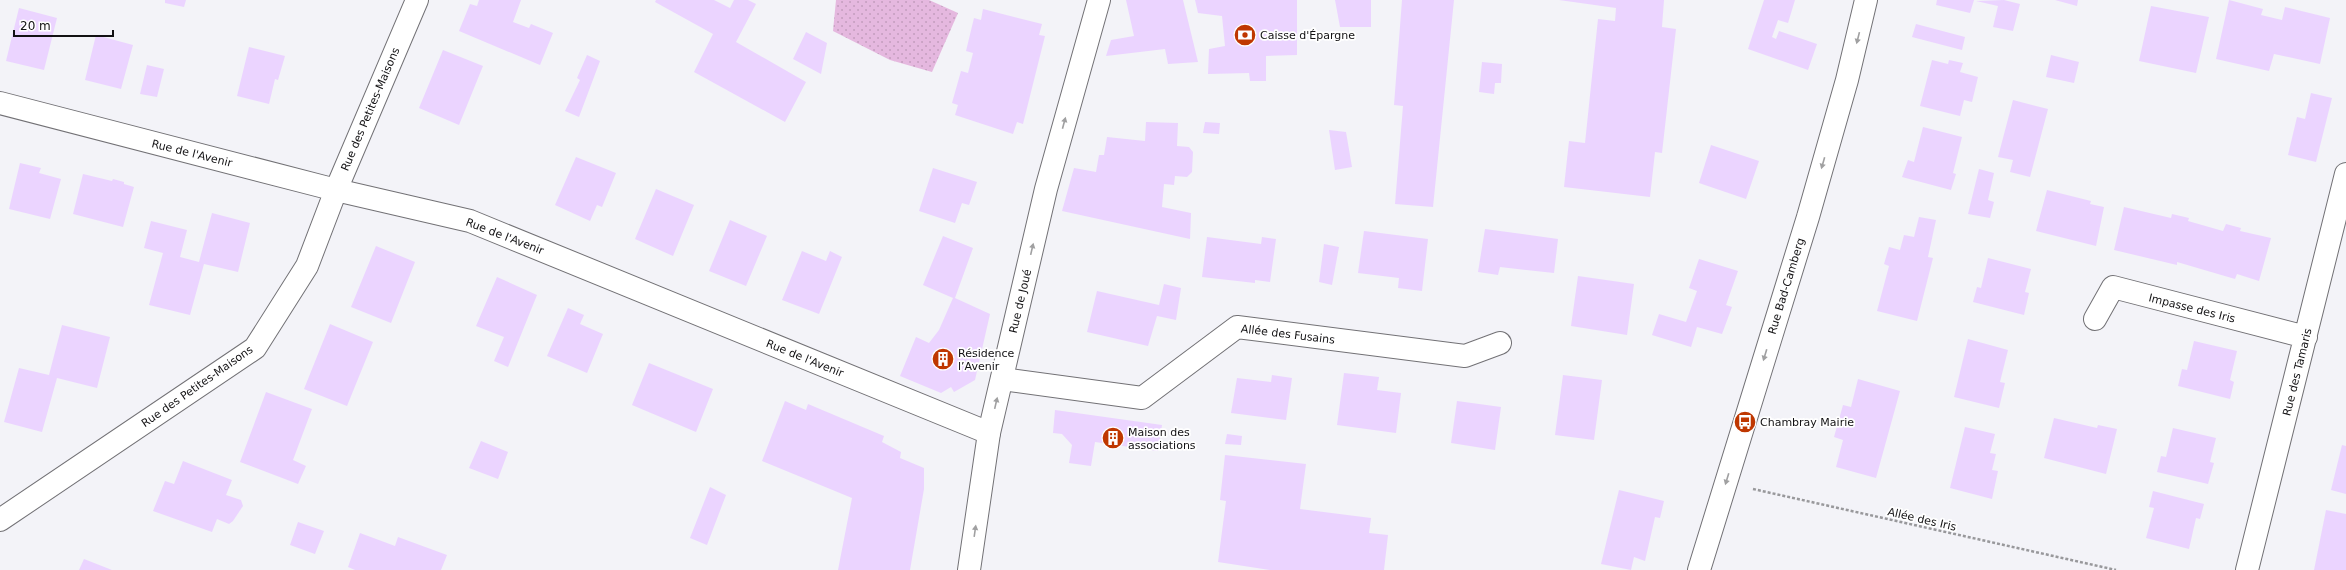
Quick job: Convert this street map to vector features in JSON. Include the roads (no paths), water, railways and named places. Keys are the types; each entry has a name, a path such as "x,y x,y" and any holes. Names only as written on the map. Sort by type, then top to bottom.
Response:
{"street":[{"name":"Rue des Petites-Maisons","path":"0,520 255,348 307,266 336,190 417,0"},
{"name":"Rue de Joué","path":"969,570 989,433 1046,190 1099,0"},
{"name":"Rue Bad-Camberg","path":"1699,570 1808,217 1848,80 1866,0"},
{"name":"Rue de l'Avenir","path":"0,104 336,190 470,221 989,433"},
{"name":"Rue des Tamaris","path":"2247,570 2346,174"},
{"name":"Impasse des Iris","path":"2095,319 2113,287 2306,336"},
{"name":"Allée des Fusains","path":"1002,379 1142,398 1237,327 1464,356 1500,343"}],"place":[{"name":"Caisse d'Épargne","path":"1245,35"},
{"name":"Résidence l’Avenir","path":"943,359"},
{"name":"Chambray Mairie","path":"1745,422"},
{"name":"Maison des associations","path":"1113,438"}]}
